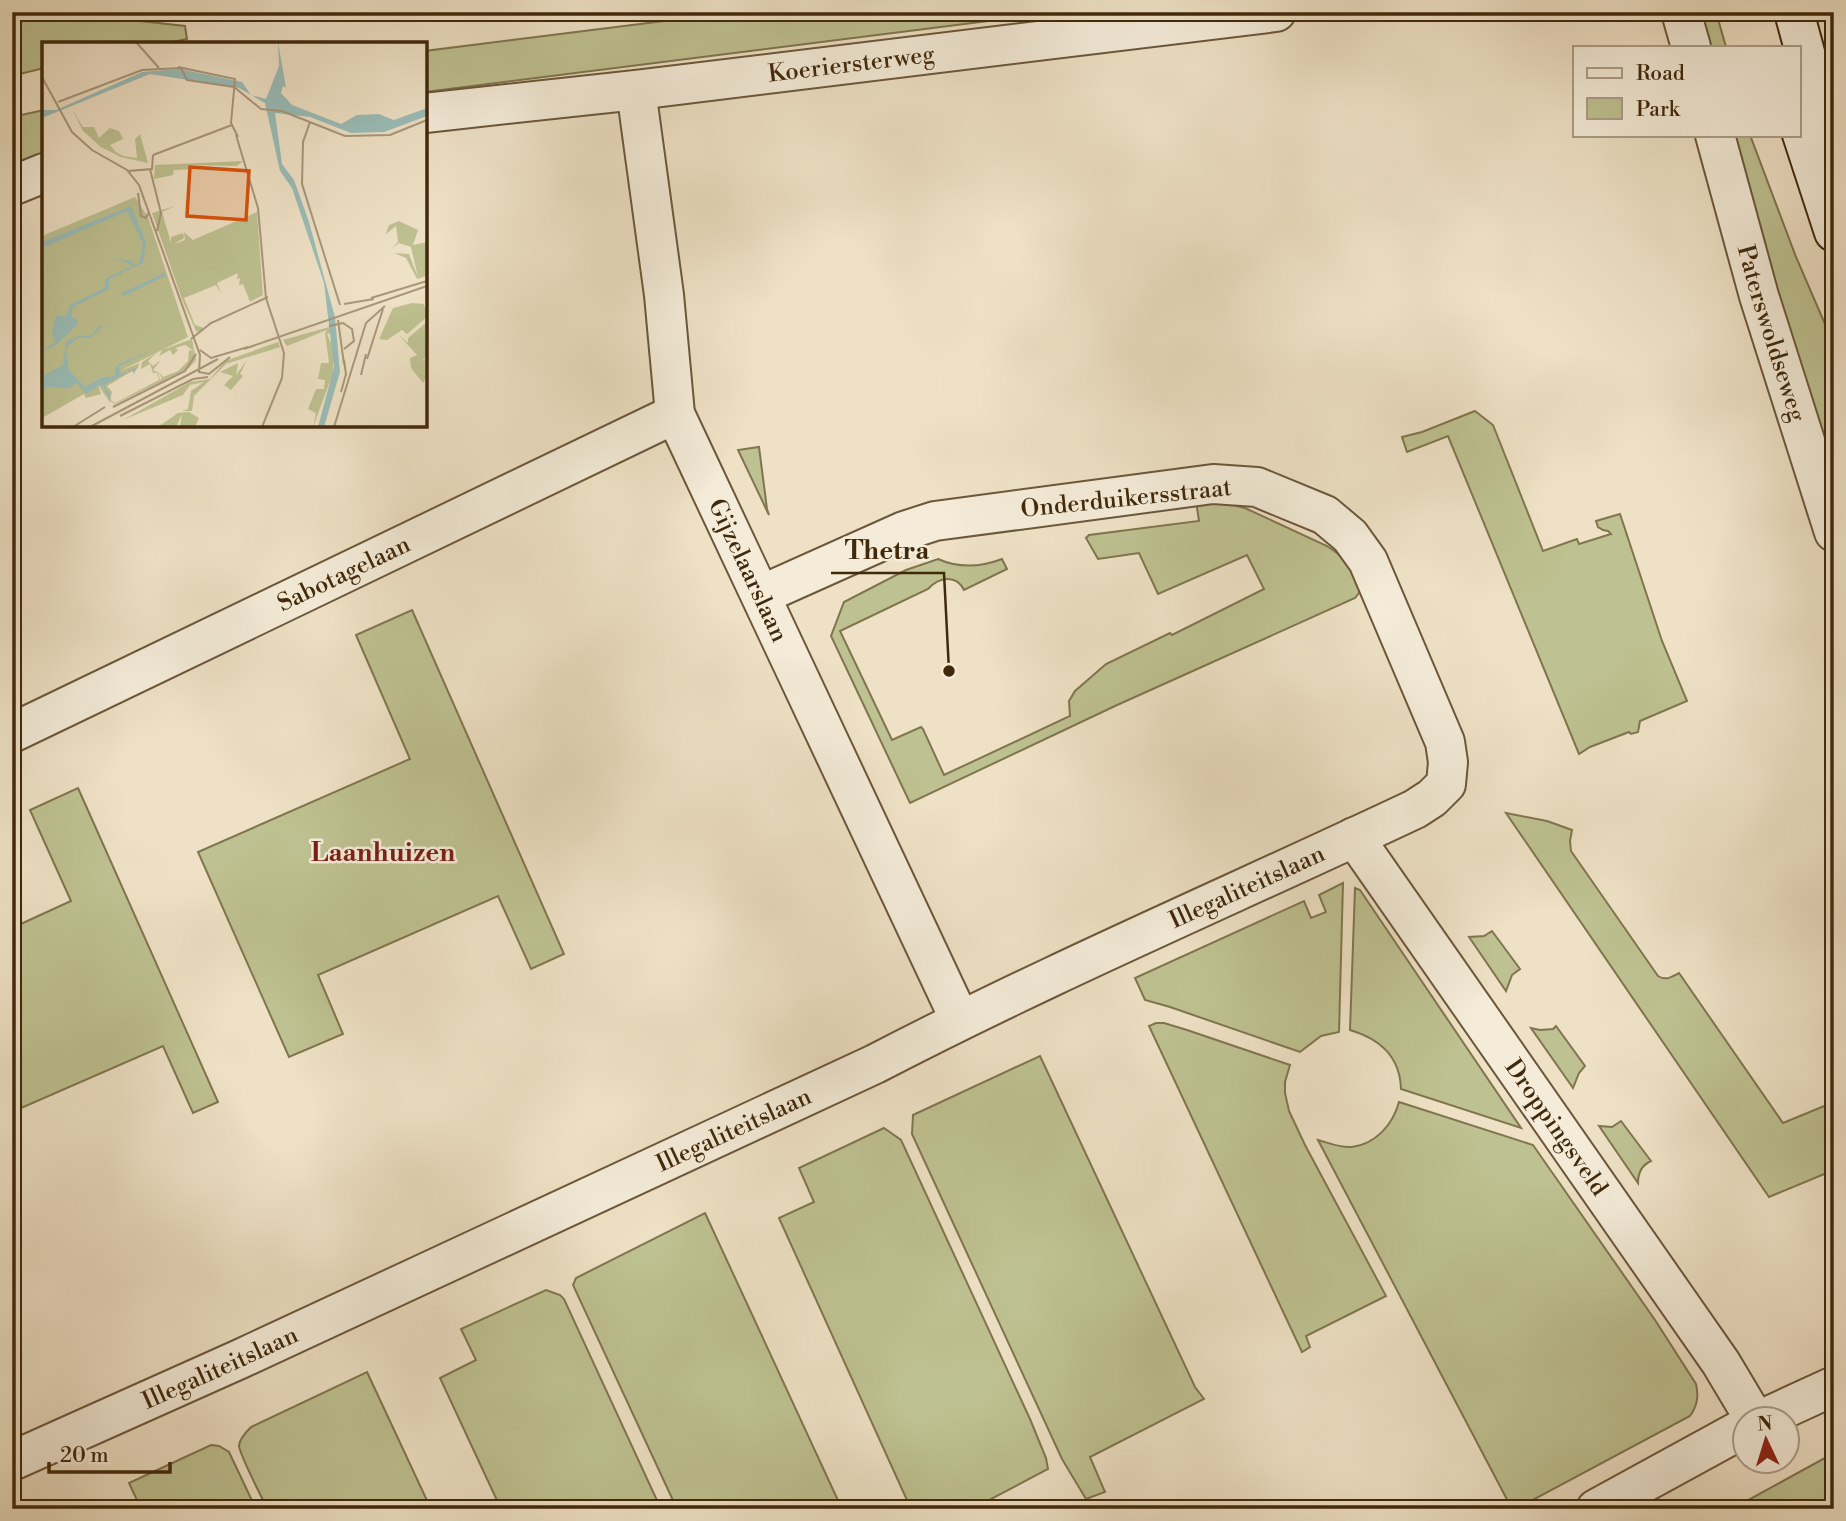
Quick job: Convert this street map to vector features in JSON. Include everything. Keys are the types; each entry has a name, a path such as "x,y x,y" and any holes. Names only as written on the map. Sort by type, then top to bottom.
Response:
{"street":[{"name":"Koeriersterweg","path":"427,113 1276,12"},
{"path":"1681,12 1691,46"},
{"path":"1768,12 1777,46"},
{"path":"1794,12 1834,159"},
{"name":"Gijzelaarslaan","path":"636,90 664,295 675,414 960,1020"},
{"path":"1800,125 1834,232"},
{"name":"Paterswoldseweg","path":"1715,136 1759,296 1834,533"},
{"path":"12,186 42,174"},
{"name":"Sabotagelaan","path":"12,733 675,414"},
{"name":"Onderduikersstraat","path":"761,595 904,531 934,521 1213,484 1257,486 1325,515 1350,536 1368,561 1445,742 1448,762 1446,784"},
{"name":"Illegaliteitslaan","path":"12,1461 240,1359 875,1064 1069,967 1415,809 1432,798 1446,784"},
{"name":"Droppingsveld","path":"1354,837 1749,1406"},
{"path":"1788,1406 1834,1386"},
{"path":"1596,1509 1730,1436"}],"green space":[{"path":"12,12 57,12 185,26 187,39 172,42 42,42 42,68 12,76"},
{"path":"736,12 1059,12 427,92 427,51"},
{"path":"1693,12 1716,12 1726,46 1703,46"},
{"path":"42,110 42,153 12,165 12,117"},
{"path":"1725,136 1750,136 1796,257 1834,345 1834,502"},
{"path":"1475,411 1493,425 1543,551 1577,539 1579,544 1611,534 1598,527 1596,521 1620,514 1662,641 1687,701 1640,721 1638,732 1629,732 1579,754 1448,436 1407,452 1402,437"},
{"path":"759,447 767,509 769,515 738,450"},
{"path":"1196,501 1220,502 1245,508 1327,546 1344,558 1361,587 1359,593 1355,598 1115,706 910,803 831,636 844,602 906,570 938,559 953,564 970,565 1002,559 1007,569 964,590 957,581 942,580 840,631 892,740 921,727 944,775 1070,716 1069,701 1075,691 1106,664 1170,633 1172,635 1264,589 1247,555 1158,594 1139,553 1098,559 1086,538 1089,535 1199,521"},
{"path":"412,610 564,954 531,969 498,896 318,975 343,1034 289,1057 198,852 410,759 356,635"},
{"path":"78,788 218,1102 193,1113 163,1046 12,1112 12,928 71,901 30,810"},
{"path":"1506,813 1547,821 1572,830 1571,851 1658,976 1666,978 1679,973 1783,1123 1834,1102 1834,1170 1769,1197"},
{"path":"1343,883 1339,1032 1321,1036 1300,1052 1145,1000 1135,978 1304,901 1311,918 1326,912 1319,895"},
{"path":"1355,888 1360,890 1521,1128 1401,1089 1397,1067 1386,1050 1370,1038 1350,1030"},
{"path":"1492,931 1520,969 1512,975 1506,991 1469,937 1484,936"},
{"path":"1156,1023 1187,1030 1290,1065 1285,1082 1289,1111 1386,1296 1306,1336 1310,1347 1302,1352 1149,1026"},
{"path":"1556,1026 1585,1066 1573,1088 1531,1028 1553,1029"},
{"path":"1040,1056 1195,1387 1204,1399 1090,1457 1105,1492 1086,1499 1062,1459 912,1134 913,1115"},
{"path":"1399,1102 1533,1145 1655,1320 1696,1384 1697,1401 1690,1416 1517,1509 1512,1509 1318,1140 1348,1147 1369,1142 1388,1125"},
{"path":"1621,1121 1651,1161 1641,1170 1638,1183 1599,1126 1612,1127"},
{"path":"884,1128 901,1140 1046,1458 1048,1469 972,1509 965,1506 961,1509 932,1509 929,1503 911,1509 779,1218 814,1202 799,1168"},
{"path":"705,1213 842,1509 677,1509 573,1285 576,1278"},
{"path":"546,1290 564,1299 661,1509 501,1509 440,1378 476,1360 461,1329"},
{"path":"367,1372 431,1509 267,1509 240,1451 239,1443 243,1436 251,1427"},
{"path":"211,1445 229,1452 256,1509 141,1509 129,1483"},
{"path":"1834,1453 1834,1509 1732,1509 1792,1476 1800,1476 1800,1472"}],"place":[{"name":"Thetra","path":"949,671"}],"district":[{"name":"Laanhuizen","path":"383,852"}]}
